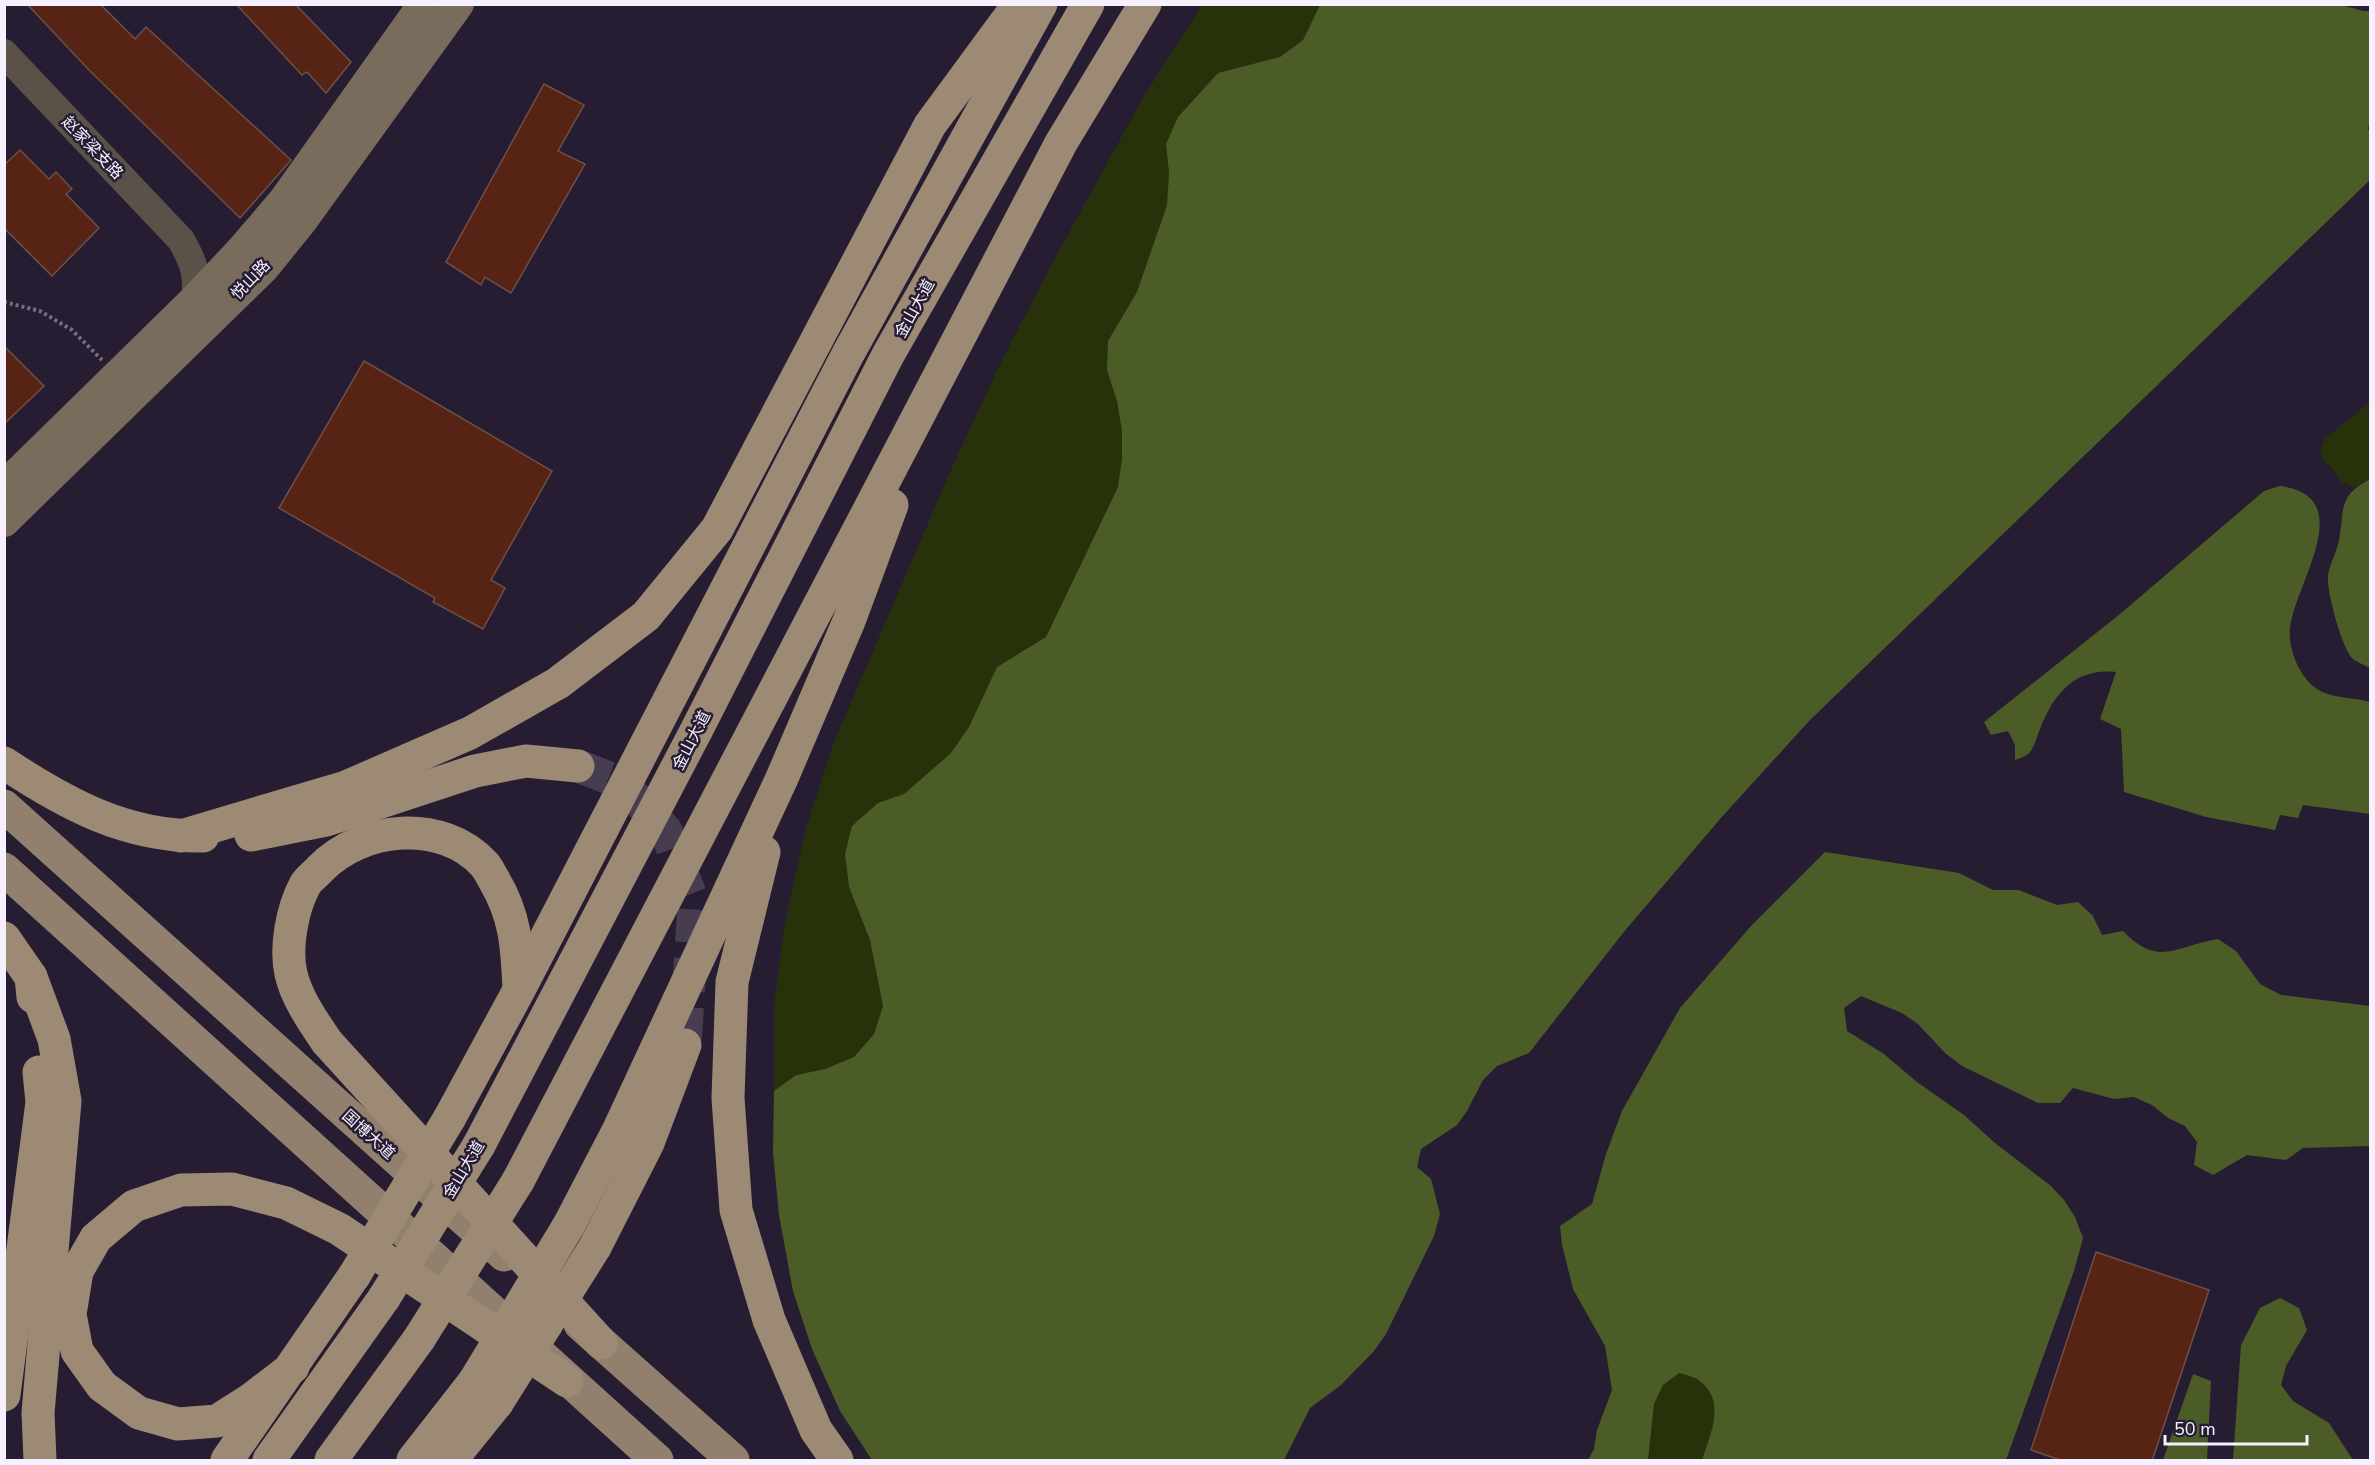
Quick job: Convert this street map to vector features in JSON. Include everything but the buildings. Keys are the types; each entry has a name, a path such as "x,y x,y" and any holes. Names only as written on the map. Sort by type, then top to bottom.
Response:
{"highway":[{"path":"181,836 346,787 470,733 558,683 646,616 717,529 930,125 1019,4"},
{"path":"227,1461 354,1276 449,1119 519,990 848,354 1041,4"},
{"name":"金山大道","path":"269,1461 384,1298 479,1145 696,731 888,355 1088,4"},
{"path":"332,1461 419,1339 518,1181 1061,143 1145,4"},
{"path":"451,1461 619,1129 782,778 849,621 937,381"},
{"path":"4,763 51,794 121,825 181,836 251,835 326,820 475,771 526,761 578,766"},
{"path":"782,778 732,982 728,1098 736,1210 769,1320 816,1430 837,1461"},
{"path":"519,990 517,943 506,900 485,865 459,844 423,833 376,836 334,855 305,885 289,930 291,973 303,1004 327,1042 601,1343"},
{"path":"4,938 31,977 54,1039 65,1101 38,1413 40,1461"},
{"path":"4,1395 42,1102 31,977"},
{"path":"413,1461 485,1393 595,1247 648,1143 685,1045"},
{"path":"293,1367 250,1400 217,1421 178,1424 139,1413 102,1386 77,1351 70,1314 77,1271 96,1238 135,1206 181,1190 232,1189 286,1203 339,1229 567,1381"}],"main road":[{"name":"悦山路","path":"4,487 195,300 243,249 284,201 424,4"},
{"name":"悦山路","path":"4,521 264,267 302,219 458,4"},
{"name":"国博大道","path":"4,806 733,1461"},
{"path":"4,869 657,1461"}],"street":[{"name":"赵家梁支路","path":"4,53 182,240"},
{"path":"182,240 219,253 243,249"},
{"path":"182,240 194,264 197,281 195,300"}],"path":[{"path":"4,302 40,310 72,330 105,363"}],"green space":[{"path":"2338,4 2370,11 2370,120 2368,129 2370,131 2370,180 1809,721 1720,819 1623,933 1529,1053 1497,1066 1483,1080 1457,1125 1421,1149 1417,1167 1431,1179 1440,1214 1434,1236 1386,1334 1374,1351 1341,1385 1310,1408 1284,1460 872,1460 840,1411 812,1349 793,1291 779,1215 773,1152 774,1091 796,1075 825,1069 854,1057 874,1034 883,1006 870,940 849,887 845,854 852,826 878,803 904,794 951,753 969,727 997,667 1046,637 1118,487 1122,459 1122,431 1117,401 1107,370 1108,341 1137,292 1167,205 1169,173 1166,144 1178,117 1218,73 1280,57 1303,40 1320,5"},
{"path":"1202,5 1320,5 1303,40 1280,57 1218,73 1166,144 1169,173 1167,205 1137,292 1124,316 1117,401 1122,431 1122,459 1118,487 1046,637 997,667 969,728 951,753 904,794 878,803 845,854 849,887 870,940 883,1006 874,1034 854,1057 825,1069 796,1075 774,1091 774,1007 784,928 805,831 834,742 954,463 1002,360 1144,96"},
{"path":"2370,402 2370,479 2354,487 2341,482 2333,469 2323,460 2320,449 2326,438"},
{"path":"2370,479 2370,667 2368,667 2352,658 2344,643 2332,605 2328,575 2338,544 2347,498"},
{"path":"2280,486 2304,493 2316,506 2320,524 2317,544 2290,628 2292,652 2303,674 2319,690 2370,702 2370,814 2303,805 2298,818 2280,815 2275,830 2206,817 2124,792 2121,729 2100,719 2116,672 2089,674 2078,679 2059,694 2046,716 2032,749 2023,757 2015,760 2015,745 2008,731 1991,735 1984,722 2120,614 2264,491"},
{"path":"1825,852 1959,873 1993,890 2019,890 2057,905 2078,902 2093,916 2102,935 2123,931 2147,949 2158,952 2218,939 2236,951 2260,984 2281,995 2370,1006 2370,1146 2303,1148 2286,1160 2247,1155 2213,1175 2194,1165 2197,1142 2185,1126 2168,1118 2152,1105 2134,1097 2114,1099 2073,1088 2060,1103 2038,1103 1962,1066 1945,1053 1918,1024 1902,1013 1861,996 1844,1008 1847,1031 1884,1054 2051,1186 2075,1217 2083,1238 2074,1271 2006,1460 1702,1460 1714,1419 1713,1399 1709,1390 1699,1380 1679,1373 1663,1385 1654,1404 1648,1460 1588,1460 1594,1449 1597,1430 1612,1390 1605,1346 1573,1289 1562,1245 1560,1226 1592,1204 1606,1154 1622,1111 1680,1008 1751,926"},
{"path":"2280,1298 2299,1308 2307,1330 2286,1366 2281,1385 2293,1401 2329,1423 2353,1460 2233,1460 2241,1345 2260,1308"},
{"path":"1679,1373 1699,1380 1709,1390 1713,1399 1714,1419 1702,1460 1648,1460 1654,1404 1663,1385"},
{"path":"2193,1374 2211,1381 2207,1460 2163,1460"}],"tunnel":[{"path":"578,766 622,783 666,831 694,904 685,1045"}]}
